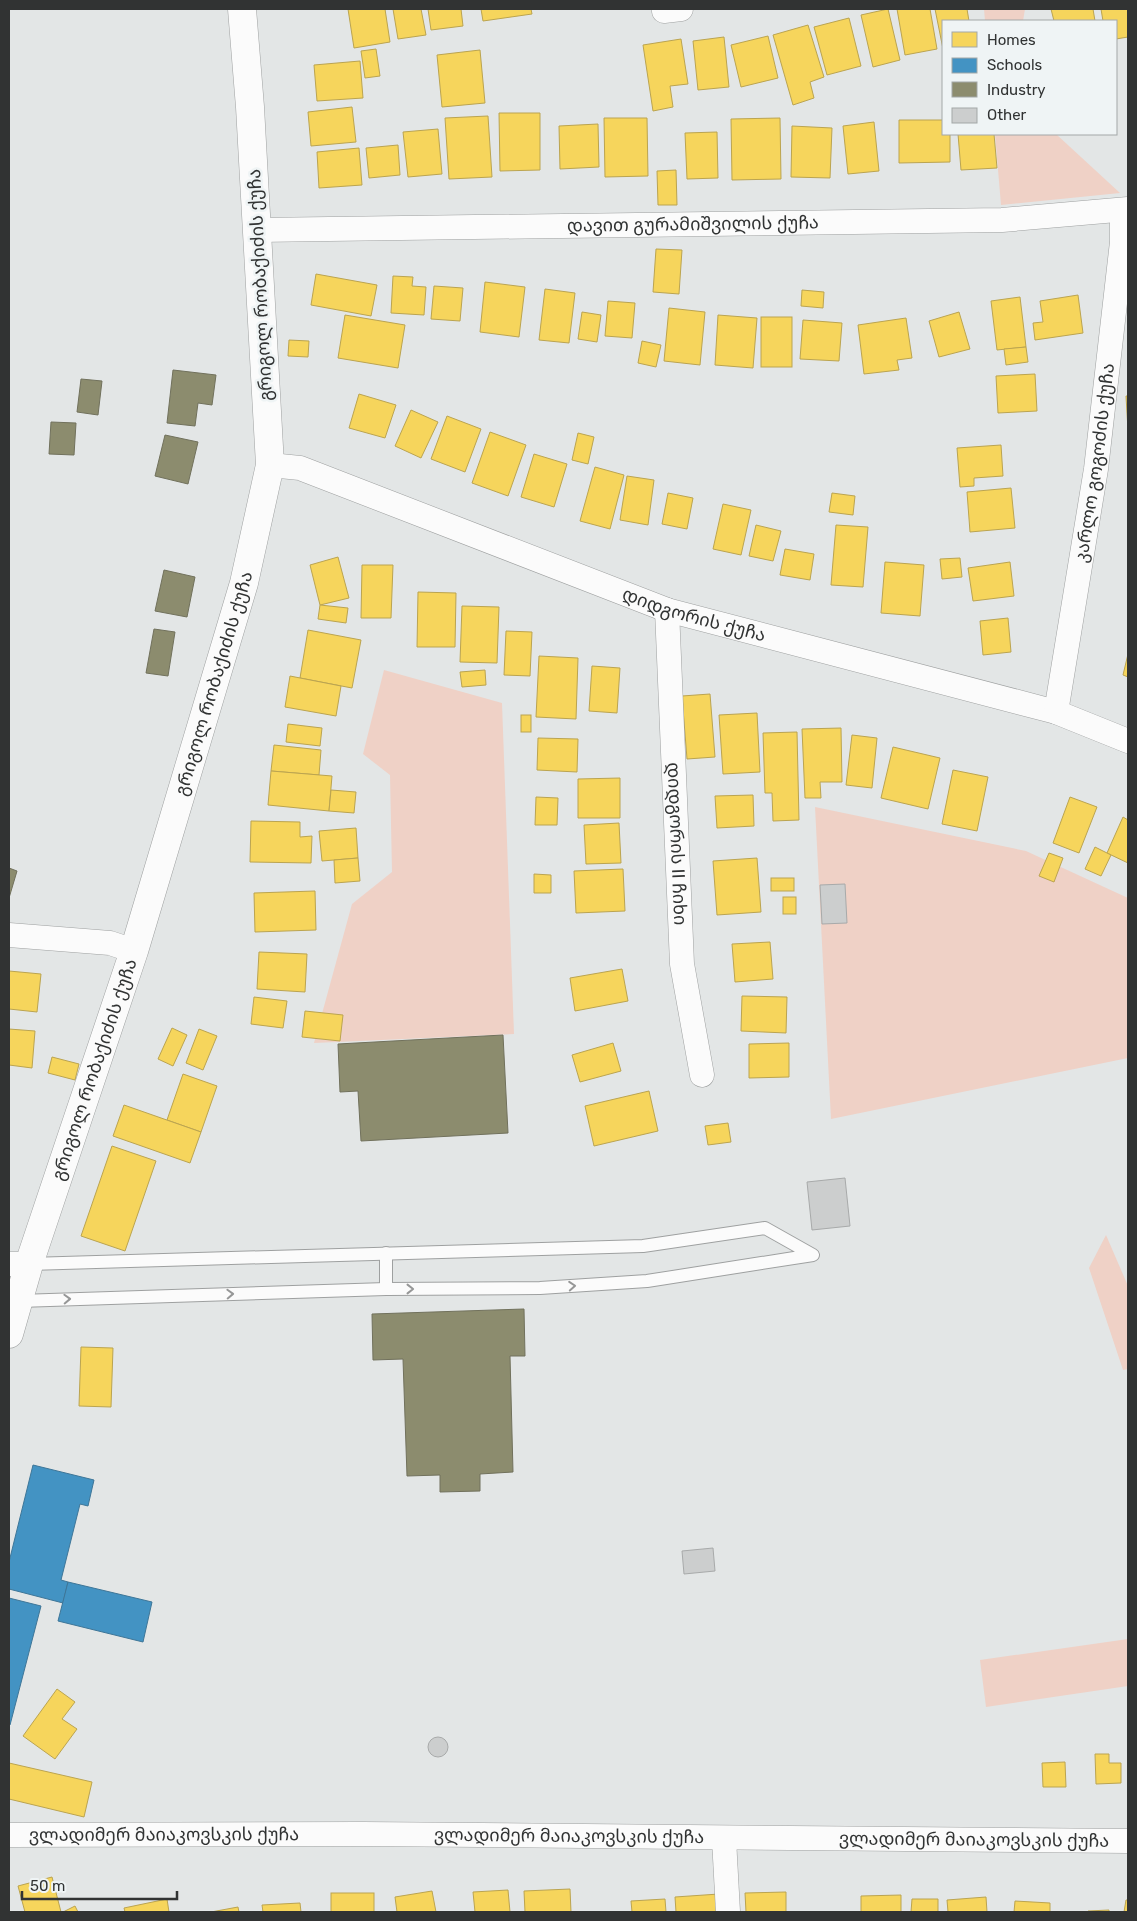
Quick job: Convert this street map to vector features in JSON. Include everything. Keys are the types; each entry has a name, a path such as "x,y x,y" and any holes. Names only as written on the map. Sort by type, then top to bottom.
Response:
{"street":[{"name":"გრიგოლ რობაქიძის ქუჩა","path":"9,1334 19,1301 19,1264 134,951 244,583 270,465 242,9"},
{"name":"დავით გურამიშვილის ქუჩა","path":"257,230 992,220 1125,210"},
{"name":"კარლო გოგოძის ქუჩა","path":"1056,712 1096,469 1125,210"},
{"name":"დიდგორის ქუჩა","path":"270,465 300,468 667,610 1056,712 1128,741"},
{"name":"დიდგორის II ჩიხი","path":"667,610 682,964 702,1074"},
{"path":"9,935 110,943 134,951"},
{"name":"ვლადიმერ მაიაკოვსკის ქუჩა","path":"9,1835 362,1834 1128,1841"},
{"path":"724,1838 728,1912"}],"lane":[{"path":"19,1264 644,1246 765,1228 813,1256 647,1281 540,1288 386,1289 19,1301"},
{"path":"386,1253 386,1289"}],"shaded area":[{"path":"984,9 1025,9 1023,20 985,20"},
{"path":"995,135 1057,135 1120,193 1001,205"},
{"path":"384,670 502,703 514,1034 314,1043 352,904 392,872 390,775 363,754"},
{"path":"815,807 1026,851 1128,898 1128,1058 831,1119"},
{"path":"1106,1235 1128,1286 1128,1369 1123,1370 1089,1268"},
{"path":"1128,1639 1128,1686 986,1707 980,1660"}],"building: Homes":[{"path":"348,9 385,9 390,42 354,48"},
{"path":"393,9 421,9 426,35 398,39"},
{"path":"428,9 461,9 463,26 431,30"},
{"path":"481,9 531,9 532,14 483,21"},
{"path":"888,9 900,60 873,67 861,15"},
{"path":"897,9 930,9 937,49 905,55"},
{"path":"935,9 967,9 969,20 942,20 942,44"},
{"path":"1051,9 1093,9 1095,20 1054,20"},
{"path":"1101,9 1128,9 1128,37 1117,39 1117,20 1103,20"},
{"path":"849,18 861,66 827,75 814,27"},
{"path":"808,25 824,77 810,82 814,98 793,105 773,35"},
{"path":"768,36 778,78 741,87 731,45"},
{"path":"724,37 729,87 698,90 693,41"},
{"path":"681,39 688,84 670,86 673,107 653,111 643,45"},
{"path":"376,49 380,76 365,78 361,51"},
{"path":"480,50 485,103 442,107 437,55"},
{"path":"360,61 363,98 317,101 314,65"},
{"path":"352,107 356,142 311,146 308,112"},
{"path":"499,113 540,113 540,170 500,171"},
{"path":"488,116 492,177 449,179 445,118"},
{"path":"604,118 647,118 648,176 605,177"},
{"path":"780,118 781,179 732,180 731,119"},
{"path":"899,120 942,120 942,135 950,135 950,162 899,163"},
{"path":"874,122 879,171 848,174 843,126"},
{"path":"598,124 599,167 560,169 559,126"},
{"path":"792,126 832,128 830,178 791,177"},
{"path":"438,129 442,174 408,177 403,132"},
{"path":"717,132 718,178 687,179 685,133"},
{"path":"958,135 994,135 997,168 961,170"},
{"path":"398,145 400,175 369,178 366,148"},
{"path":"359,148 362,185 319,188 317,152"},
{"path":"676,170 677,205 658,205 657,171"},
{"path":"656,249 682,250 679,294 653,292"},
{"path":"316,274 377,285 371,316 311,305"},
{"path":"393,276 413,277 412,286 426,287 424,315 391,313"},
{"path":"485,282 525,287 519,337 480,332"},
{"path":"434,286 463,288 460,321 431,319"},
{"path":"545,289 575,293 569,343 539,340"},
{"path":"802,290 824,292 823,308 801,306"},
{"path":"1078,295 1083,333 1035,340 1033,323 1043,322 1040,301"},
{"path":"1020,297 1026,347 997,350 991,301"},
{"path":"608,301 635,303 632,338 605,336"},
{"path":"669,308 705,312 700,365 664,361"},
{"path":"582,312 601,315 597,342 578,339"},
{"path":"959,312 970,349 939,357 929,321"},
{"path":"345,315 405,325 398,368 338,358"},
{"path":"718,315 757,318 753,368 715,365"},
{"path":"761,317 792,317 792,367 761,367"},
{"path":"906,318 912,358 897,360 899,370 864,374 858,325"},
{"path":"803,320 842,323 839,361 800,359"},
{"path":"289,340 309,341 308,357 288,356"},
{"path":"642,341 661,345 656,367 638,363"},
{"path":"1026,347 1028,362 1006,365 1004,349"},
{"path":"1035,374 1037,411 998,413 996,376"},
{"path":"359,394 396,405 385,438 349,428"},
{"path":"1126,396 1128,396 1128,430"},
{"path":"411,410 438,422 421,458 395,446"},
{"path":"447,416 481,429 465,472 431,459"},
{"path":"490,432 526,445 508,496 472,483"},
{"path":"578,433 594,437 588,464 572,460"},
{"path":"1001,445 1003,476 974,478 974,486 960,487 957,448"},
{"path":"534,454 567,464 554,507 521,497"},
{"path":"595,467 624,475 610,529 580,521"},
{"path":"627,476 654,480 648,525 620,520"},
{"path":"1011,488 1015,528 970,532 967,492"},
{"path":"668,493 693,498 687,529 662,524"},
{"path":"832,493 855,496 853,515 829,512"},
{"path":"723,504 751,510 741,555 713,549"},
{"path":"756,525 781,531 773,561 749,556"},
{"path":"836,525 868,527 863,587 831,585"},
{"path":"785,549 814,554 810,580 780,575"},
{"path":"338,557 349,598 320,605 310,565"},
{"path":"960,558 962,577 942,579 940,559"},
{"path":"885,562 924,565 920,616 881,613"},
{"path":"1010,562 1014,596 973,601 968,568"},
{"path":"362,565 393,565 391,618 361,618"},
{"path":"418,592 456,593 455,647 417,647"},
{"path":"320,605 348,608 346,623 318,619"},
{"path":"462,606 499,607 497,663 460,662"},
{"path":"1008,618 1011,652 983,655 980,621"},
{"path":"308,630 361,640 352,688 300,678"},
{"path":"506,631 532,632 530,676 504,675"},
{"path":"1128,654 1128,677 1123,675"},
{"path":"539,656 578,658 576,719 536,717"},
{"path":"592,666 620,668 617,713 589,711"},
{"path":"485,670 486,685 462,687 460,672"},
{"path":"290,676 341,686 336,716 285,707"},
{"path":"710,694 715,757 687,759 682,696"},
{"path":"757,713 760,772 723,774 719,715"},
{"path":"521,715 531,715 531,732 521,732"},
{"path":"288,724 322,728 320,746 286,742"},
{"path":"841,728 842,782 820,782 821,798 805,798 802,729"},
{"path":"797,732 799,820 773,821 772,793 765,793 763,733"},
{"path":"852,735 877,738 872,788 846,785"},
{"path":"538,738 578,739 577,772 537,770"},
{"path":"274,745 321,750 319,775 271,771"},
{"path":"893,747 940,758 928,809 881,798"},
{"path":"953,770 988,777 977,831 942,824"},
{"path":"271,771 332,776 329,811 268,805"},
{"path":"620,778 620,818 578,818 578,779"},
{"path":"331,790 356,792 354,813 329,811"},
{"path":"753,795 754,826 717,828 715,796"},
{"path":"536,797 558,798 557,825 535,825"},
{"path":"1070,797 1097,807 1079,853 1053,843"},
{"path":"1123,817 1128,820 1128,863 1107,853"},
{"path":"251,821 300,822 300,837 312,836 311,863 250,862"},
{"path":"619,823 621,863 586,864 584,825"},
{"path":"356,828 358,858 322,861 319,831"},
{"path":"1095,847 1111,855 1101,876 1085,869"},
{"path":"1049,853 1063,858 1054,882 1039,876"},
{"path":"358,858 360,881 335,883 334,860"},
{"path":"757,858 761,912 717,915 713,861"},
{"path":"623,869 625,911 576,913 574,871"},
{"path":"534,874 551,875 551,893 534,893"},
{"path":"771,878 794,878 794,891 771,891"},
{"path":"315,891 316,930 255,932 254,893"},
{"path":"783,897 796,897 796,914 783,914"},
{"path":"770,942 773,979 735,982 732,944"},
{"path":"259,952 307,954 305,992 257,989"},
{"path":"622,969 628,1001 575,1011 570,978"},
{"path":"9,971 41,974 37,1012 9,1009"},
{"path":"742,996 787,997 786,1033 741,1031"},
{"path":"254,997 287,1001 283,1028 251,1024"},
{"path":"305,1011 343,1015 340,1041 302,1037"},
{"path":"172,1028 187,1035 173,1066 158,1059"},
{"path":"9,1029 35,1031 32,1068 9,1065"},
{"path":"199,1029 217,1036 203,1070 186,1063"},
{"path":"613,1043 621,1071 580,1082 572,1055"},
{"path":"789,1043 789,1077 749,1078 749,1044"},
{"path":"52,1057 79,1064 75,1080 48,1073"},
{"path":"183,1074 217,1086 201,1132 167,1120"},
{"path":"649,1091 658,1131 594,1146 585,1106"},
{"path":"124,1105 201,1132 190,1163 113,1136"},
{"path":"728,1123 731,1142 708,1145 705,1126"},
{"path":"112,1146 156,1161 125,1251 81,1236"},
{"path":"81,1347 113,1348 111,1407 79,1406"},
{"path":"57,1689 75,1702 62,1719 77,1729 55,1759 23,1736"},
{"path":"1095,1754 1109,1754 1109,1763 1121,1763 1121,1783 1096,1784"},
{"path":"1065,1762 1066,1787 1043,1787 1042,1763"},
{"path":"9,1763 92,1782 84,1817 9,1799"},
{"path":"52,1877 61,1912 25,1912 18,1886"},
{"path":"570,1889 571,1912 525,1912 524,1891"},
{"path":"508,1890 510,1912 475,1912 473,1892"},
{"path":"432,1891 436,1912 397,1912 395,1897"},
{"path":"786,1892 786,1912 746,1912 745,1893"},
{"path":"331,1893 374,1893 374,1912 331,1912"},
{"path":"719,1894 720,1912 676,1912 675,1897"},
{"path":"901,1895 901,1912 861,1912 861,1896"},
{"path":"986,1897 987,1912 948,1912 947,1900"},
{"path":"167,1899 169,1912 125,1912 124,1908"},
{"path":"665,1899 666,1912 632,1912 631,1901"},
{"path":"912,1899 938,1899 938,1912 911,1912"},
{"path":"1126,1900 1128,1900 1128,1912 1124,1912"},
{"path":"1015,1901 1050,1903 1050,1912 1014,1912"},
{"path":"300,1903 301,1912 263,1912 262,1905"},
{"path":"75,1906 78,1912 63,1912"},
{"path":"238,1907 239,1912 211,1912"},
{"path":"1109,1910 1109,1912 1088,1912 1088,1911"}],"building: Schools":[{"path":"33,1465 94,1480 88,1506 80,1504 61,1580 68,1582 63,1603 9,1589 9,1562"},
{"path":"68,1582 152,1602 143,1642 58,1621"},
{"path":"9,1598 41,1606 10,1725 9,1725"}],"building: Industry":[{"path":"173,370 216,375 212,405 198,403 195,426 167,423"},
{"path":"81,379 102,381 98,415 77,412"},
{"path":"51,422 76,423 74,455 49,454"},
{"path":"165,435 198,442 188,484 155,476"},
{"path":"164,570 195,577 187,617 155,611"},
{"path":"154,629 175,632 168,676 146,673"},
{"path":"9,868 17,871 9,898"},
{"path":"503,1035 508,1133 361,1141 358,1091 340,1092 338,1044"},
{"path":"524,1309 525,1356 510,1356 513,1472 480,1474 480,1491 440,1492 440,1475 407,1476 403,1359 373,1360 372,1314"}],"building: Other":[{"path":"845,884 847,923 822,924 820,885"},
{"path":"845,1178 850,1226 812,1230 807,1182"},
{"path":"713,1548 715,1571 684,1574 682,1551"},
{"path":"438,1737 445,1740 448,1747 445,1754 438,1757 431,1754 428,1747 431,1740"}]}
